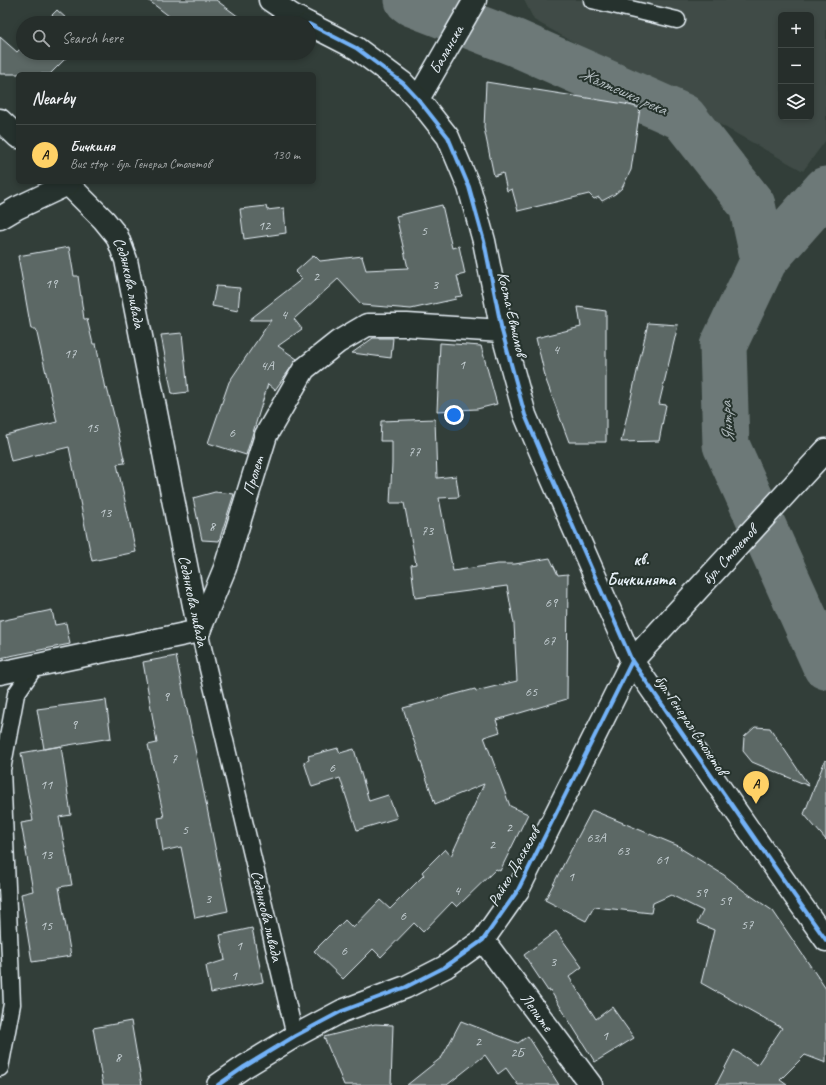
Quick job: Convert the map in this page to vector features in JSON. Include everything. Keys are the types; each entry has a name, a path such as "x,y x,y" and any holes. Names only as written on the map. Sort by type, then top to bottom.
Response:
{"street":[{"name":"Коста Евтимов","path":"270,0 294,16"},
{"name":"Баланска","path":"418,99 475,0"},
{"name":"Коста Евтимов","path":"316,27 356,48 403,83 418,99 448,137 469,187 484,241 502,331 525,415 632,661"},
{"path":"0,120 16,135"},
{"path":"0,218 65,184"},
{"name":"Седянкова ливада","path":"68,184 104,220 116,236 126,260 199,631"},
{"name":"Пролет","path":"199,631 225,568 266,435 304,369 338,342 367,324 502,331"},
{"name":"бул. Столетов","path":"632,661 826,450"},
{"path":"0,673 199,631"},
{"name":"Райко Даскалов","path":"218,1085 244,1067 295,1036 342,1011 406,987 445,967 483,940 518,890 632,661"},
{"name":"бул. Генерал Столетов","path":"632,661 826,940"},
{"name":"Лепите","path":"483,940 590,1085"}],"lane":[{"path":"592,0 677,20"},
{"name":"Седянкова ливада","path":"199,631 295,1036"},
{"path":"0,1068 12,1004 2,770 16,694 36,665"}],"shaded area":[{"path":"524,0 826,0 826,140 803,171 534,20"}],"building":[{"path":"148,0 216,0 238,16 169,16"},
{"path":"57,10 64,16 51,16"},
{"path":"0,37 16,51 16,60 64,60 52,72 16,72 16,74 0,74"},
{"path":"486,82 625,104 640,108 631,170 622,188 615,194 602,201 599,197 594,199 589,194 518,211 512,189 507,191 503,173 494,176 484,128"},
{"path":"442,205 452,248 459,246 465,274 457,276 462,296 455,297 456,299 411,309 362,305 338,279 294,319 302,329 278,346 297,359 275,390 268,384 246,455 208,443 229,382 271,320 249,320 302,279 295,272 314,255 320,261 363,256 366,270 408,268 396,216"},
{"path":"266,206 267,210 284,208 286,233 244,239 240,209"},
{"path":"69,247 74,276 78,276 84,319 87,319 93,344 96,344 105,389 107,388 125,463 117,464 136,552 92,561 69,447 11,461 5,435 57,422 36,329 31,329 18,256"},
{"path":"216,286 240,288 238,311 212,306"},
{"path":"578,307 606,311 606,442 569,442 546,380 536,338 581,327"},
{"path":"648,323 678,325 659,404 666,405 659,441 621,442"},
{"path":"182,333 188,392 172,394 161,335"},
{"path":"373,338 393,338 391,358 352,353"},
{"path":"440,343 481,346 497,404 477,409 437,411"},
{"path":"435,419 437,478 456,476 459,497 439,498 453,571 498,564 515,564 550,558 558,575 568,574 567,699 496,720 500,732 484,737 510,806 528,814 500,871 496,869 457,907 452,902 423,932 414,923 381,957 373,949 343,979 314,951 345,920 353,928 380,900 390,909 424,875 422,872 445,849 451,856 484,784 435,804 403,708 475,689 476,691 517,681 514,624 507,586 415,598 411,565 416,564 404,503 390,503 392,441 380,441 381,421"},
{"path":"215,492 234,494 219,541 202,540 193,498"},
{"path":"52,610 55,625 66,623 70,644 0,658 0,621"},
{"path":"176,656 228,911 195,918 181,847 163,851 158,818 164,817 148,745 157,743 143,662"},
{"path":"106,700 111,738 44,749 37,709"},
{"path":"755,727 770,728 809,786 752,762 743,751 744,737"},
{"path":"61,746 71,815 59,817 72,885 59,887 71,956 32,962 21,894 33,891 21,823 33,821 21,753"},
{"path":"338,748 340,753 354,749 369,801 388,795 397,818 357,830 340,778 312,787 304,762 309,760 308,756"},
{"path":"825,760 826,761 826,840 804,814"},
{"path":"592,810 681,847 680,848 724,875 773,911 826,989 826,1063 805,1055 780,1080 787,1085 716,1085 734,1050 757,1065 782,1028 701,983 714,930 697,923 703,911 671,895 653,903 651,913 594,907 586,921 545,900"},
{"path":"252,928 263,982 211,993 206,966 225,960 220,935"},
{"path":"556,931 582,967 569,977 596,1019 612,1007 634,1038 595,1062 550,990 548,991 524,955"},
{"path":"131,1021 142,1085 103,1085 93,1028"},
{"path":"461,1021 518,1043 528,1036 559,1085 518,1085 506,1068 498,1074 485,1055 447,1085 407,1085 442,1057"},
{"path":"375,1024 393,1025 391,1085 344,1085 324,1037"}],"waterway":[{"name":"Жълтешка река","path":"408,0 412,3 516,43 683,117 752,205 764,260"},
{"name":"Янтра","path":"826,190 764,260 723,346 726,445 826,666"}],"cycle path":[{"path":"316,28 356,48 403,83 418,99 448,137 469,187 484,241 502,331 525,415 632,661 826,940"},
{"path":"218,1085 244,1067 295,1036 342,1011 406,987 445,967 483,940 518,890 632,661"}],"place":[{"name":"Бичкиня","path":"756,804"}],"district":[{"name":"кв. Бичкинята","path":"641,569"}]}
